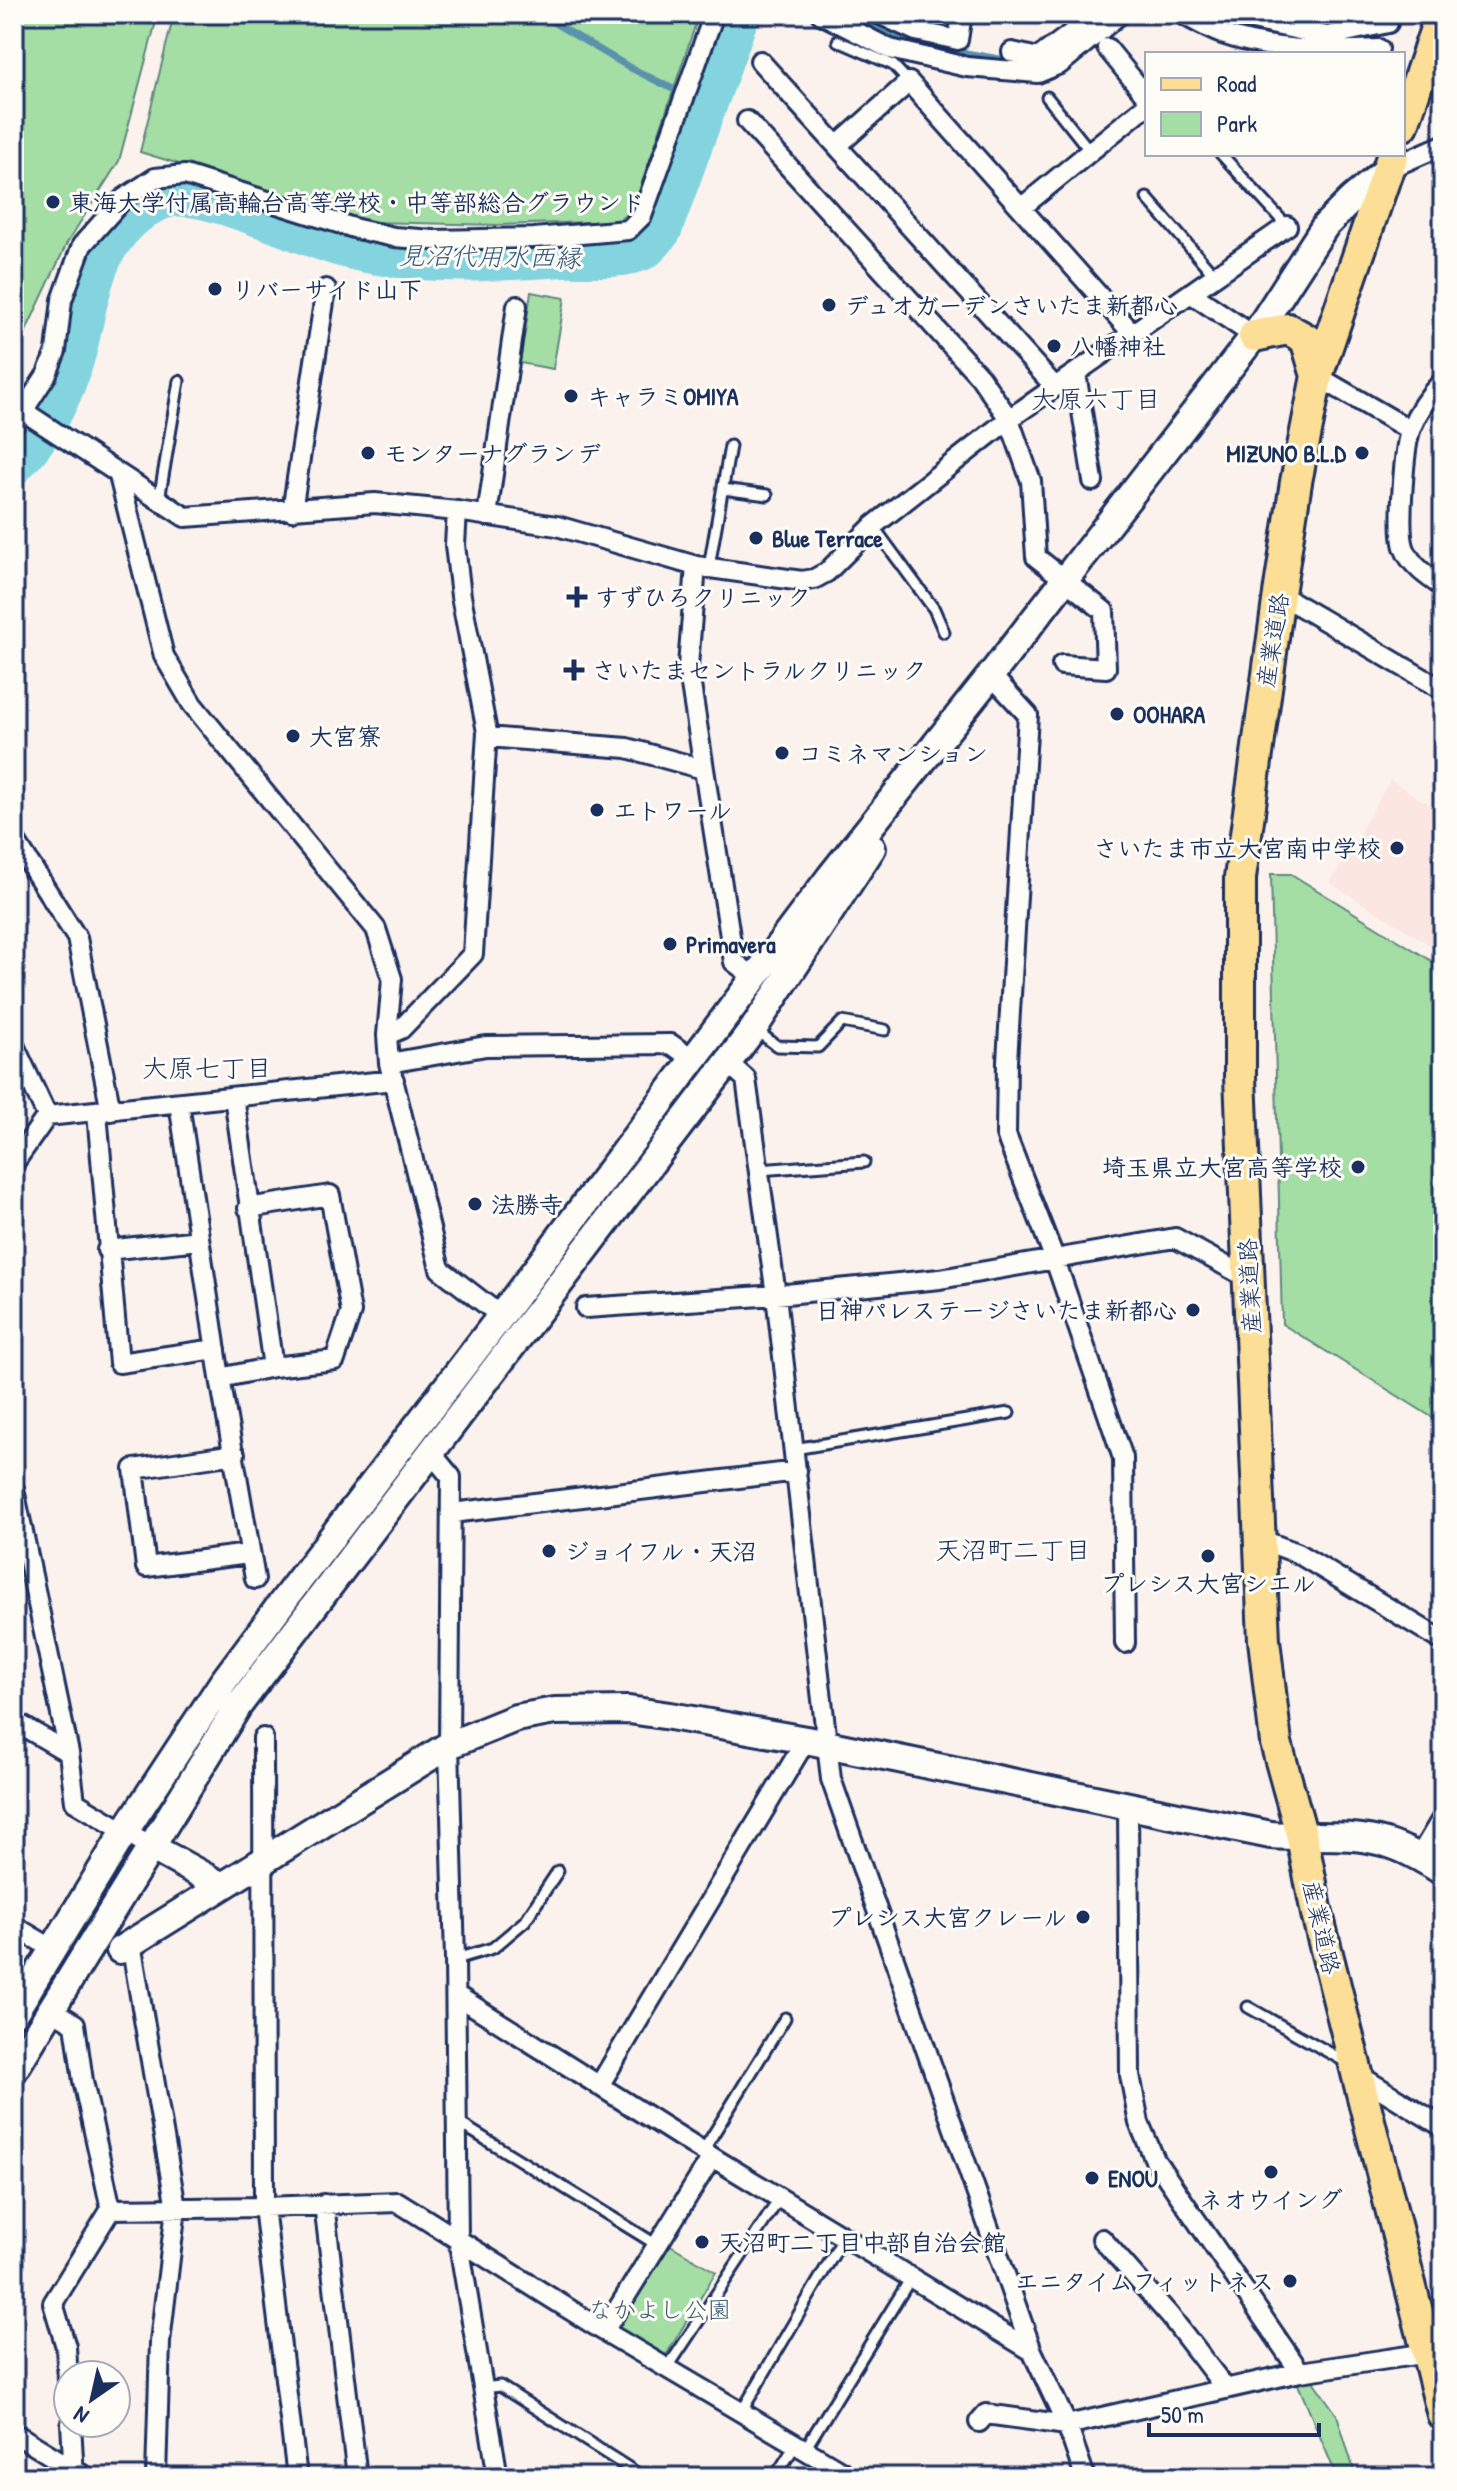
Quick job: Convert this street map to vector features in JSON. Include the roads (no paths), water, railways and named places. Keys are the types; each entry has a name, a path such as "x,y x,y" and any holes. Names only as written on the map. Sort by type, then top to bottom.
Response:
{"main road":[{"path":"1405,119 1441,14"},
{"name":"産業道路","path":"1390,161 1317,376 1296,482 1240,878 1240,1077 1269,1700 1317,1914 1436,2357 1443,2415"},
{"path":"1254,336 1288,329 1306,339 1317,376"}],"street":[{"path":"714,14 642,216 628,230 534,238 433,240 394,237 357,229 185,175 155,178 123,199 82,245 62,300 56,351 47,374 19,418 65,439 185,517 375,503 457,511 557,526 703,566 781,579 814,579 827,572 873,526 1009,419 1287,226"},
{"path":"821,14 890,49 967,67 1038,73 1060,64 1120,14"},
{"path":"879,14 916,31 958,40 962,14"},
{"path":"1012,52 1038,58 1097,14"},
{"path":"1182,14 1222,34 1257,41 1334,51 1379,49"},
{"path":"1225,14 1327,36 1388,23"},
{"path":"1107,48 1145,95"},
{"path":"760,61 1055,387"},
{"path":"837,146 909,82 1133,334"},
{"path":"1021,208 1145,107"},
{"path":"747,121 980,377 1009,419 1031,481 1036,557 1104,611 1106,668 1062,665"},
{"path":"14,2013 125,1831 223,1682 754,977 1254,336 1325,226 1390,161 1443,145"},
{"path":"292,511 326,289"},
{"path":"1192,294 1254,336"},
{"path":"487,516 517,306"},
{"path":"1076,373 1093,481"},
{"path":"1317,376 1410,430"},
{"path":"1443,381 1423,405 1410,430 1401,510 1404,546 1419,568 1443,587"},
{"path":"119,476 164,656 192,704 376,929 392,979 387,1035 392,1072 440,1269 501,1316"},
{"path":"387,1035 401,1029 473,954 487,737 461,596 455,545 457,511"},
{"path":"703,566 688,666 734,962 754,977"},
{"path":"1279,594 1443,690"},
{"path":"991,675 1028,715 1007,1061 1006,1135 1054,1257 1123,1458 1125,1643"},
{"path":"14,2070 238,1706 754,1028 962,711"},
{"path":"487,737 627,748 703,769"},
{"path":"14,839 77,938 104,1112 107,1250 119,1363 216,1349"},
{"path":"47,1116 234,1097 392,1072 486,1046 671,1044 692,1059"},
{"path":"14,1045 47,1116"},
{"path":"727,1062 746,1079 776,1295 797,1471 817,1742 1032,2351 1067,2425 1085,2477"},
{"path":"234,1097 273,1367"},
{"path":"179,1103 220,1378 255,1579"},
{"path":"14,1163 47,1116"},
{"path":"220,1378 273,1367 335,1360 351,1312 330,1195 248,1208"},
{"path":"586,1308 776,1295 940,1279 1175,1238 1248,1278"},
{"path":"107,1250 199,1240"},
{"path":"235,1454 134,1469 146,1567 249,1554"},
{"path":"432,1454 451,1477 449,1745 456,1995 458,2238 498,2477"},
{"path":"452,1513 797,1471"},
{"path":"14,1489 69,1753 75,1802 222,1886"},
{"path":"1262,1540 1297,1553 1443,1641"},
{"path":"156,2477 160,2342 176,2208 126,1946 449,1745 516,1718 592,1709 670,1716 817,1742 1271,1835 1345,1836 1386,1843 1419,1857 1443,1872"},
{"path":"14,1721 69,1753"},
{"path":"263,1738 264,2207 297,2477"},
{"path":"599,2086 817,1742"},
{"path":"1128,1807 1130,2075 1139,2123 1155,2160 1300,2372"},
{"path":"1419,1857 1443,1817"},
{"path":"14,1926 53,1949"},
{"path":"456,1995 707,2154 1032,2351"},
{"path":"51,2009 75,2024 83,2081 111,2209 53,2303 67,2359"},
{"path":"1359,2072 1443,2127"},
{"path":"604,2331 657,2245 707,2154"},
{"path":"111,2209 398,2202 604,2331 851,2477"},
{"path":"324,2204 357,2477"},
{"path":"1102,2239 1170,2316 1226,2389"},
{"path":"979,2422 986,2414 1067,2425 1300,2372 1436,2357"},
{"path":"14,2433 78,2474"},
{"path":"73,2439 78,2474"}],"lane":[{"path":"838,41 893,65 909,82"},
{"path":"1047,97 1090,151"},
{"path":"1223,156 1287,226"},
{"path":"1147,198 1216,277"},
{"path":"159,501 179,381"},
{"path":"703,566 723,489 730,446"},
{"path":"723,489 767,495"},
{"path":"873,526 934,609 944,632"},
{"path":"754,1028 777,1046 818,1047 842,1022 885,1030"},
{"path":"759,1170 864,1162"},
{"path":"794,1449 1009,1413"},
{"path":"455,1959 493,1948 525,1921 558,1871"},
{"path":"1248,2007 1359,2072"},
{"path":"707,2154 785,2018"},
{"path":"456,2121 657,2245"},
{"path":"668,2367 780,2198"},
{"path":"742,2411 844,2237"},
{"path":"775,2477 800,2446 911,2278"},
{"path":"483,2388 500,2386 643,2477"}],"waterway":[{"path":"539,14 675,90"},
{"name":"見沼代用水西縁","path":"14,465 36,440 60,397 77,350 90,292 112,240 144,209 165,199 184,197 205,200 341,247 396,258 479,261 606,257 629,255 646,248 662,230 740,14"},
{"path":"855,14 885,33 910,43 1016,62"},
{"path":"1209,14 1247,29 1287,36"},
{"path":"1359,37 1376,36"}],"place":[{"name":"東海大学付属高輪台高等学校・中等部総合グラウンド","path":"53,202"},
{"name":"リバーサイド山下","path":"215,289"},
{"name":"デュオガーデンさいたま新都心","path":"829,305"},
{"name":"八幡神社","path":"1054,346"},
{"name":"キャラミOMIYA","path":"571,396"},
{"name":"モンターナグランデ","path":"368,453"},
{"name":"MIZUNO B.L.D","path":"1362,453"},
{"name":"Blue Terrace","path":"756,538"},
{"name":"すずひろクリニック","path":"577,597"},
{"name":"さいたまセントラルクリニック","path":"574,670"},
{"name":"OOHARA","path":"1117,714"},
{"name":"大宮寮","path":"293,736"},
{"name":"コミネマンション","path":"782,753"},
{"name":"エトワール","path":"597,810"},
{"name":"さいたま市立大宮南中学校","path":"1397,848"},
{"name":"Primavera","path":"670,944"},
{"name":"埼玉県立大宮高等学校","path":"1358,1167"},
{"name":"法勝寺","path":"475,1204"},
{"name":"日神パレステージさいたま新都心","path":"1193,1310"},
{"name":"ジョイフル・天沼","path":"549,1551"},
{"name":"プレシス大宮シエル","path":"1208,1556"},
{"name":"プレシス大宮クレール","path":"1083,1917"},
{"name":"ネオウイング","path":"1271,2172"},
{"name":"ENOU","path":"1092,2178"},
{"name":"天沼町二丁目中部自治会館","path":"702,2242"},
{"name":"エニタイムフィットネス","path":"1290,2281"}],"district":[{"name":"大原六丁目","path":"1096,398"},
{"name":"大原七丁目","path":"207,1067"},
{"name":"天沼町二丁目","path":"1013,1549"}],"park label":[{"name":"なかよし公園","path":"660,2309"}]}
